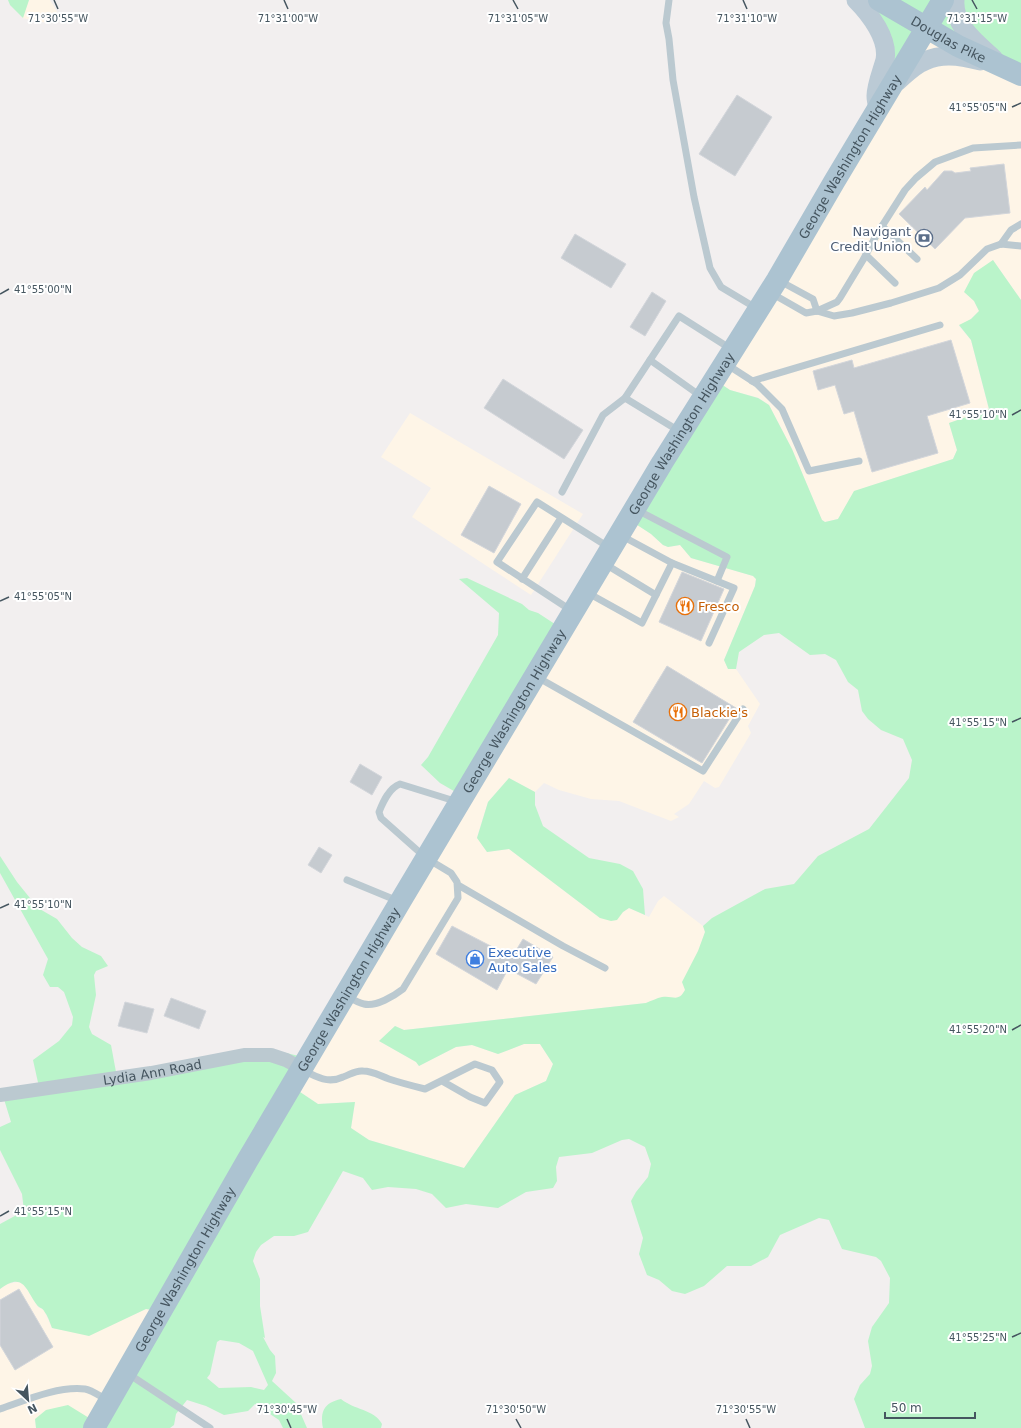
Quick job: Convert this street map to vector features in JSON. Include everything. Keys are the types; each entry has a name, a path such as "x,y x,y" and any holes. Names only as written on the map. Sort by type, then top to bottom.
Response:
{"main road":[{"path":"856,0 863,7 877,28 886,49 876,96 878,108"},
{"name":"Douglas Pike","path":"879,0 958,46 1012,71"},
{"name":"George Washington Highway","path":"94,1428 301,1068 681,432 768,294 943,0"},
{"path":"955,0 954,8 960,24 972,39 1012,71"},
{"path":"878,108 892,87 908,72 924,61 935,57 972,58 1012,71"}],"street":[{"name":"Lydia Ann Road","path":"0,1095 151,1073 244,1055 271,1054 301,1068"}],"lane":[{"path":"669,0 666,23 673,80 694,197 710,268 721,287 813,299 817,311"},
{"path":"768,294 806,313 817,311 837,302 882,226 906,190 916,178 935,162 973,148 1021,145"},
{"path":"1001,244 1011,230 1021,224"},
{"path":"882,226 917,259"},
{"path":"817,311 834,316 852,313 939,288 960,275 987,249 1001,244 1021,246"},
{"path":"866,255 895,283"},
{"path":"562,492 603,415 625,398 679,316 728,356 782,409 809,471 859,461"},
{"path":"752,381 940,326"},
{"path":"650,360 703,397"},
{"path":"625,398 681,432"},
{"path":"573,612 497,562 537,502 611,549 656,594"},
{"path":"635,509 727,557 717,581"},
{"path":"522,579 561,518"},
{"path":"611,549 672,563 734,588 709,643"},
{"path":"586,592 642,623 672,563"},
{"path":"535,676 703,771 743,709"},
{"path":"460,803 400,784 394,786 381,805 379,812 381,818 426,858 451,873 458,885 563,946 605,968"},
{"path":"347,880 400,902"},
{"path":"345,995 364,1004 371,1005 393,997 403,989 458,898 458,885"},
{"path":"301,1068 323,1080 332,1081 343,1078 353,1072 362,1070 368,1071 425,1089 475,1064 492,1070 500,1082 485,1103 442,1081"},
{"path":"126,1372 210,1428"},
{"path":"0,1409 38,1396 64,1390 86,1389 109,1402"}],"shaded area":[{"path":"29,0 50,0 59,15 47,23 22,18"},
{"path":"923,27 1021,77 1021,300 993,260 974,301 979,311 971,319 959,326 971,340 989,410 949,423 957,450 953,459 855,491 838,519 825,522 822,520 792,449 769,405 759,398 730,390 712,378"},
{"path":"410,413 583,514 531,595 412,517 431,488 381,457"},
{"path":"628,519 651,534 663,545 668,547 680,545 691,558 753,576 756,579 755,586 724,660 728,669 736,669 760,704 748,726 751,733 719,787 715,788 704,781 689,804 674,814 679,817 671,821 619,801 591,799 559,790 544,783 535,792 509,778 488,802 477,837 487,852 509,849 600,918 623,912 629,908 649,917 658,901 664,896 703,926 705,932 685,990 682,995 675,999 663,997 646,1003 404,1030 395,1026 379,1041 416,1062 419,1066 456,1047 472,1045 498,1054 524,1044 540,1044 553,1064 546,1081 515,1095 464,1168 369,1140 351,1128 355,1102 318,1104 291,1086"},
{"path":"18,1282 25,1285 38,1307 44,1310 52,1328 89,1335 146,1309 152,1310 97,1419 35,1419 36,1428 0,1428 0,1289 7,1284"}],"green space":[{"path":"8,0 29,0 23,18 10,5"},
{"path":"856,0 1021,0 1021,77 923,27 887,86 887,51"},
{"path":"993,260 1021,300 1021,1428 865,1428 854,1399 860,1385 870,1374 872,1366 868,1341 872,1327 889,1303 890,1278 881,1261 876,1257 842,1249 829,1220 819,1218 780,1235 768,1257 751,1266 727,1266 704,1286 685,1294 672,1291 659,1280 647,1275 639,1254 643,1238 631,1201 648,1177 651,1164 645,1147 629,1139 622,1140 592,1153 559,1157 556,1167 557,1181 553,1188 526,1192 498,1208 466,1204 446,1208 432,1194 416,1189 388,1187 372,1190 363,1178 343,1171 308,1232 294,1236 274,1236 261,1245 256,1252 253,1261 260,1279 260,1306 265,1338 263,1337 275,1356 276,1373 272,1381 296,1403 307,1428 283,1428 279,1420 255,1404 248,1411 224,1415 206,1406 187,1400 176,1414 174,1425 170,1428 36,1428 35,1419 46,1410 68,1405 94,1421 152,1310 146,1309 89,1336 52,1328 48,1317 43,1310 33,1300 27,1289 19,1282 8,1284 0,1289 0,1224 24,1211 22,1194 0,1150 0,1127 11,1122 3,1096 39,1087 33,1060 59,1041 72,1025 73,1017 64,992 58,987 50,987 43,975 48,959 0,873 0,856 17,882 38,908 57,919 72,938 82,947 101,956 108,966 96,971 94,975 96,995 89,1027 92,1034 111,1045 116,1072 269,1049 299,1056 291,1086 318,1104 355,1102 351,1128 369,1140 464,1168 515,1095 546,1081 553,1064 540,1044 524,1044 498,1054 472,1045 456,1047 419,1066 416,1062 379,1041 395,1026 404,1030 646,1003 662,997 678,997 685,990 682,982 698,951 705,932 703,926 712,918 765,889 794,884 818,856 869,829 909,778 912,760 903,739 881,730 868,719 862,711 858,690 848,682 836,660 825,654 810,655 779,633 764,635 739,652 736,669 728,669 724,660 755,586 756,579 753,576 691,558 680,545 668,547 663,545 651,534 628,519 712,378 730,390 758,398 769,405 792,449 822,520 825,522 838,519 854,491 953,459 957,450 949,423 989,409 971,340 959,325 971,319 979,311 974,301 964,292 974,273","holes":["220,1340 239,1343 253,1351 268,1385 264,1390 251,1387 219,1388 207,1378 210,1374 217,1342"]},
{"path":"467,578 522,604 529,610 538,613 561,628 459,794 440,783 421,765 428,757 498,635 499,613 459,579"},
{"path":"509,778 535,792 535,805 543,826 589,858 620,864 633,871 643,889 645,915 629,908 623,912 617,920 611,921 600,918 509,849 487,852 477,838 488,802"},
{"path":"341,1399 346,1403 374,1415 382,1424 381,1428 323,1428 322,1417 324,1409 327,1405"}],"building":[{"path":"737,95 772,117 735,176 699,154"},
{"path":"1004,164 1010,213 965,218 935,249 899,214 925,187 927,190 944,171 952,171 955,173 971,171 970,168"},
{"path":"575,234 626,264 611,288 561,258"},
{"path":"652,292 666,301 645,336 630,327"},
{"path":"951,340 970,403 927,416 938,453 872,472 854,411 844,414 835,385 818,390 813,371 852,360 854,368"},
{"path":"503,379 583,430 564,459 484,408"},
{"path":"489,486 521,504 494,553 461,535"},
{"path":"682,572 724,589 701,641 659,622"},
{"path":"667,666 736,708 702,763 633,722"},
{"path":"360,764 382,777 372,795 350,782"},
{"path":"319,847 332,855 321,873 308,865"},
{"path":"452,926 512,957 523,939 553,957 536,984 508,969 497,990 436,954"},
{"path":"171,998 206,1011 199,1029 164,1016"},
{"path":"125,1002 154,1009 147,1033 118,1026"},
{"path":"19,1289 53,1347 15,1370 0,1345 0,1300"}],"place":[{"name":"Navigant Credit Union","path":"924,238"},
{"name":"Fresco","path":"685,606"},
{"name":"Blackie's","path":"678,712"},
{"name":"Executive Auto Sales","path":"475,959"}]}
